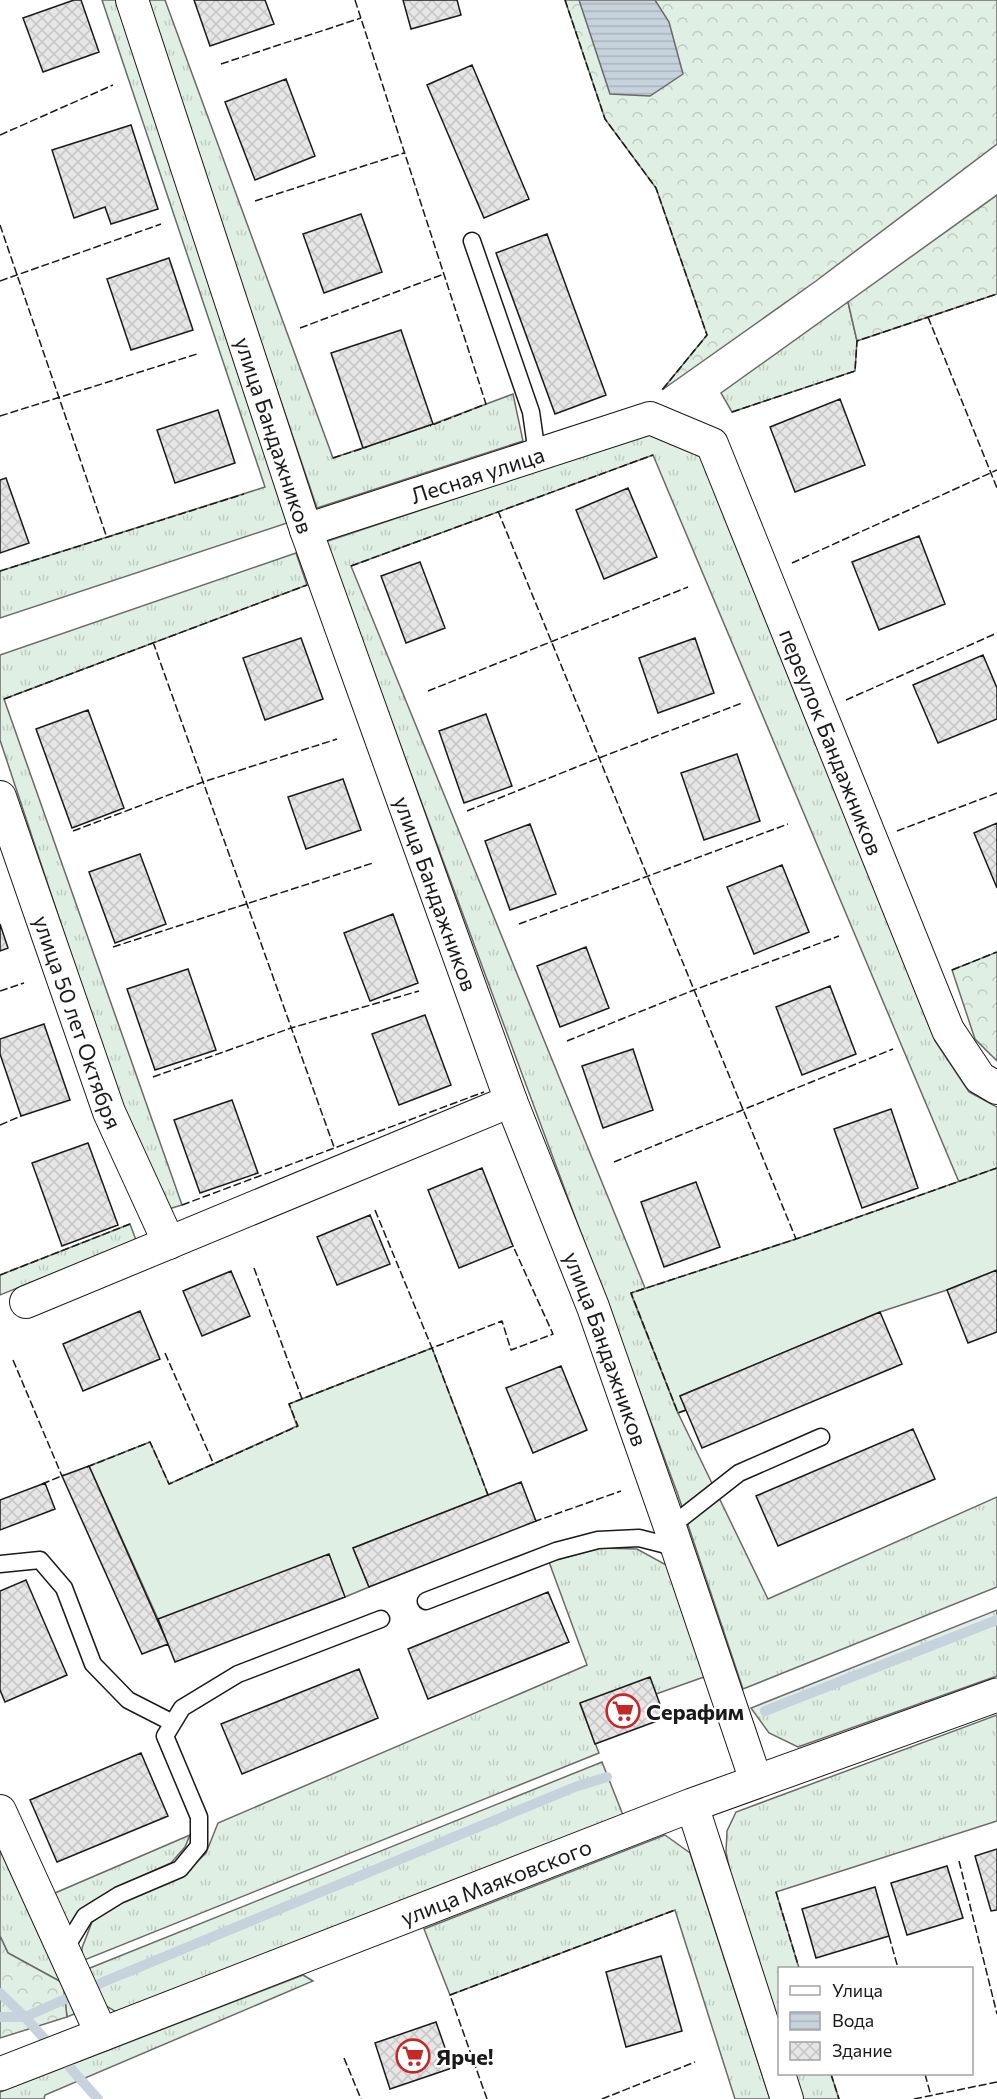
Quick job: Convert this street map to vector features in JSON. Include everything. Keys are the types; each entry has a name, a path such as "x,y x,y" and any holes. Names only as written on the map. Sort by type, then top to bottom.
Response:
{"main road":[{"name":"улица Маяковского","path":"0,2074 692,1805 997,1695"}],"street":[{"name":"улица Бандажников","path":"132,0 306,530 511,1101 593,1306 756,1781"},
{"name":"Лесная улица","path":"306,530 650,418"},
{"name":"переулок Бандажников","path":"650,418 712,444 948,1030 980,1078 997,1088"},
{"name":"улица 50 лет Октября","path":"0,797 109,1112 169,1243"},
{"path":"26,1302 511,1101"},
{"path":"692,1805 778,2071"},
{"path":"0,1811 102,2035"},
{"path":"779,2075 787,2099"}],"lane":[{"path":"472,241 531,412 537,454"},
{"path":"426,1601 556,1551 598,1540 674,1538 739,1473 820,1437"},
{"path":"0,1564 40,1560 64,1588 93,1664 128,1700 173,1723"},
{"path":"63,1952 85,1916 119,1895 180,1869 199,1846 199,1817 165,1736 182,1708 238,1674 381,1618"}],"green space":[{"path":"102,0 116,0 283,500 287,523 0,618 0,571 265,487"},
{"path":"145,0 165,0 333,458 513,394 523,441 317,508"},
{"path":"565,0 997,0 997,144 816,281 662,390 707,335 656,188 605,119"},
{"path":"997,195 997,294 857,341 848,302"},
{"path":"848,302 857,341 855,371 732,412 721,393"},
{"path":"652,433 702,452 935,1041 969,1092 997,1107 997,1168 959,1182 653,455 351,566 645,1288 631,1294 678,1413 768,1599 997,1497 997,1587 743,1689 678,1495 325,542"},
{"path":"296,553 307,585 4,699 182,1205 165,1210 122,1108 0,740 0,655"},
{"path":"997,952 997,1061 975,1039 952,970"},
{"path":"997,1168 997,1270 947,1290 880,1312 680,1396 686,1410 678,1413 631,1293 796,1239"},
{"path":"130,1224 136,1240 0,1295 0,1275"},
{"path":"432,1348 488,1495 353,1548 369,1587 345,1597 158,1619 89,1466 150,1442 169,1484 297,1426 289,1404"},
{"path":"600,1548 637,1549 668,1566 704,1677 656,1694 650,1678 580,1704 599,1753 82,1961 82,1948 92,1922 124,1899 185,1873 206,1853 218,1823 587,1665 549,1562"},
{"path":"997,1610 997,1676 798,1747 769,1733 751,1708"},
{"path":"997,1715 997,1821 776,1892 799,1967 778,1967 778,2040 739,1915 726,1852 727,1831 736,1812"},
{"path":"602,1762 623,1815 118,2013 99,2002 85,1970"},
{"path":"190,1835 185,1847 171,1863 115,1888 79,1912 69,1927 55,1893"},
{"path":"665,1835 690,1853 770,2099 735,2099 675,1910 450,1995 424,1929"},
{"path":"0,1840 79,2012 67,2017 63,1983 8,1953 0,1936"},
{"path":"0,1936 8,1953 63,1983 67,2017 0,2038"},
{"path":"303,1975 313,1981 45,2095 44,2099 0,2099 0,2092"},
{"path":"789,2075 831,2075 839,2099 797,2099"}],"water":[{"path":"579,0 655,0 669,22 683,74 650,96 610,94"}],"building":[{"path":"74,0 81,0 99,52 43,72 23,18"},
{"path":"194,0 265,0 274,24 210,46"},
{"path":"403,0 457,0 461,15 411,29"},
{"path":"472,65 529,199 484,218 427,85"},
{"path":"286,79 315,156 255,180 225,102"},
{"path":"131,125 158,209 111,224 105,207 74,218 52,150"},
{"path":"361,214 382,272 324,293 303,234"},
{"path":"547,234 606,395 555,414 496,253"},
{"path":"169,258 193,330 131,350 107,279"},
{"path":"401,330 433,424 363,448 331,353"},
{"path":"840,399 865,465 795,492 770,427"},
{"path":"218,410 235,463 175,483 157,430"},
{"path":"6,478 29,543 0,553 0,480"},
{"path":"628,488 657,557 604,579 576,510"},
{"path":"919,536 945,604 879,630 852,562"},
{"path":"420,562 445,628 406,643 381,576"},
{"path":"301,638 323,699 265,720 243,658"},
{"path":"695,638 714,693 658,713 639,658"},
{"path":"983,655 997,688 997,719 938,743 913,685"},
{"path":"88,710 124,808 72,828 36,729"},
{"path":"486,714 512,786 464,803 439,731"},
{"path":"737,754 760,821 704,840 681,773"},
{"path":"343,779 361,830 306,849 288,797"},
{"path":"997,823 997,888 974,833"},
{"path":"530,824 556,894 510,910 485,841"},
{"path":"140,854 166,924 115,943 89,872"},
{"path":"782,865 809,932 754,954 727,887"},
{"path":"393,914 418,983 370,1001 344,933"},
{"path":"0,924 8,948 0,951"},
{"path":"586,947 609,1008 560,1027 537,966"},
{"path":"188,969 216,1050 155,1070 127,989"},
{"path":"830,986 856,1054 802,1075 776,1007"},
{"path":"425,1015 451,1085 399,1105 372,1034"},
{"path":"44,1024 70,1100 21,1116 0,1054 0,1039"},
{"path":"633,1049 653,1110 603,1128 582,1066"},
{"path":"232,1100 258,1173 200,1193 174,1120"},
{"path":"891,1109 918,1188 862,1208 834,1129"},
{"path":"88,1143 118,1225 62,1246 32,1163"},
{"path":"482,1168 513,1246 459,1268 428,1190"},
{"path":"696,1182 720,1247 664,1267 641,1202"},
{"path":"370,1215 390,1264 337,1285 317,1237"},
{"path":"997,1270 997,1332 968,1343 947,1290"},
{"path":"231,1271 250,1316 202,1336 183,1291"},
{"path":"140,1311 160,1359 83,1391 63,1344"},
{"path":"880,1312 902,1364 702,1448 680,1396"},
{"path":"561,1366 587,1430 533,1453 506,1388"},
{"path":"913,1429 935,1479 778,1546 756,1496"},
{"path":"89,1466 168,1644 142,1654 62,1476"},
{"path":"521,1482 536,1521 369,1587 353,1548"},
{"path":"45,1483 55,1509 0,1530 0,1500"},
{"path":"329,1554 345,1597 175,1662 158,1619"},
{"path":"26,1580 67,1675 5,1702 0,1690 0,1591"},
{"path":"548,1592 569,1642 428,1699 408,1649"},
{"path":"359,1669 378,1718 242,1774 221,1724"},
{"name":"Серафим","path":"650,1677 665,1718 595,1744 580,1703"},
{"path":"141,1753 168,1816 57,1862 30,1800"},
{"path":"997,1849 997,1910 991,1911 975,1856"},
{"path":"947,1866 963,1918 907,1935 891,1883"},
{"path":"875,1887 889,1936 816,1958 802,1909"},
{"path":"661,1956 682,2031 626,2047 606,1972"},
{"name":"Ярче!","path":"436,2022 452,2068 390,2089 375,2043"}],"waterway":[{"path":"765,1711 997,1620"},
{"path":"0,2017 25,2017 108,1980 575,1787 607,1777"},
{"path":"0,1993 25,2017 98,2099"}],"fence":[{"path":"355,0 486,404 430,426"},
{"path":"565,0 605,119 656,188 707,335 662,390"},
{"path":"221,64 361,18"},
{"path":"0,135 113,85"},
{"path":"255,201 404,153"},
{"path":"0,281 161,224"},
{"path":"0,225 107,538"},
{"path":"300,328 444,274"},
{"path":"732,412 855,371 857,341 997,294"},
{"path":"928,317 997,488"},
{"path":"0,416 197,354"},
{"path":"333,458 367,447"},
{"path":"351,566 653,455"},
{"path":"792,563 997,470"},
{"path":"0,571 244,494"},
{"path":"498,511 796,1239"},
{"path":"4,699 307,585"},
{"path":"428,691 688,587"},
{"path":"846,700 997,633"},
{"path":"153,642 334,1147"},
{"path":"467,811 742,703"},
{"path":"73,831 203,782 337,739"},
{"path":"897,831 997,793"},
{"path":"519,924 788,824"},
{"path":"113,947 373,863"},
{"path":"567,1041 694,990 839,936"},
{"path":"952,970 997,952"},
{"path":"0,991 24,983"},
{"path":"153,1077 291,1028 419,991"},
{"path":"614,1162 893,1049"},
{"path":"182,1205 484,1092"},
{"path":"0,1125 21,1116"},
{"path":"686,1410 678,1413 631,1293 796,1239 997,1168"},
{"path":"375,1210 432,1348 502,1321 511,1350 553,1334 513,1246"},
{"path":"0,1275 130,1224"},
{"path":"254,1268 302,1399"},
{"path":"87,1467 150,1442 169,1484 298,1426 289,1404 432,1348 488,1495 491,1493"},
{"path":"165,1353 214,1465"},
{"path":"13,1360 62,1476"},
{"path":"42,1484 64,1475"},
{"path":"535,1519 536,1521 621,1491"},
{"path":"959,1861 997,2014"},
{"path":"776,1892 799,1967"},
{"path":"487,2099 450,1995 675,1910"},
{"path":"889,1936 898,1967"},
{"path":"344,2058 361,2099"},
{"path":"602,2099 695,2062"},
{"path":"831,2075 839,2099"},
{"path":"925,2075 931,2096"},
{"path":"914,2099 997,2082"}],"place":[{"name":"Серафим","path":"623,1711"},
{"name":"Ярче!","path":"413,2056"}]}
